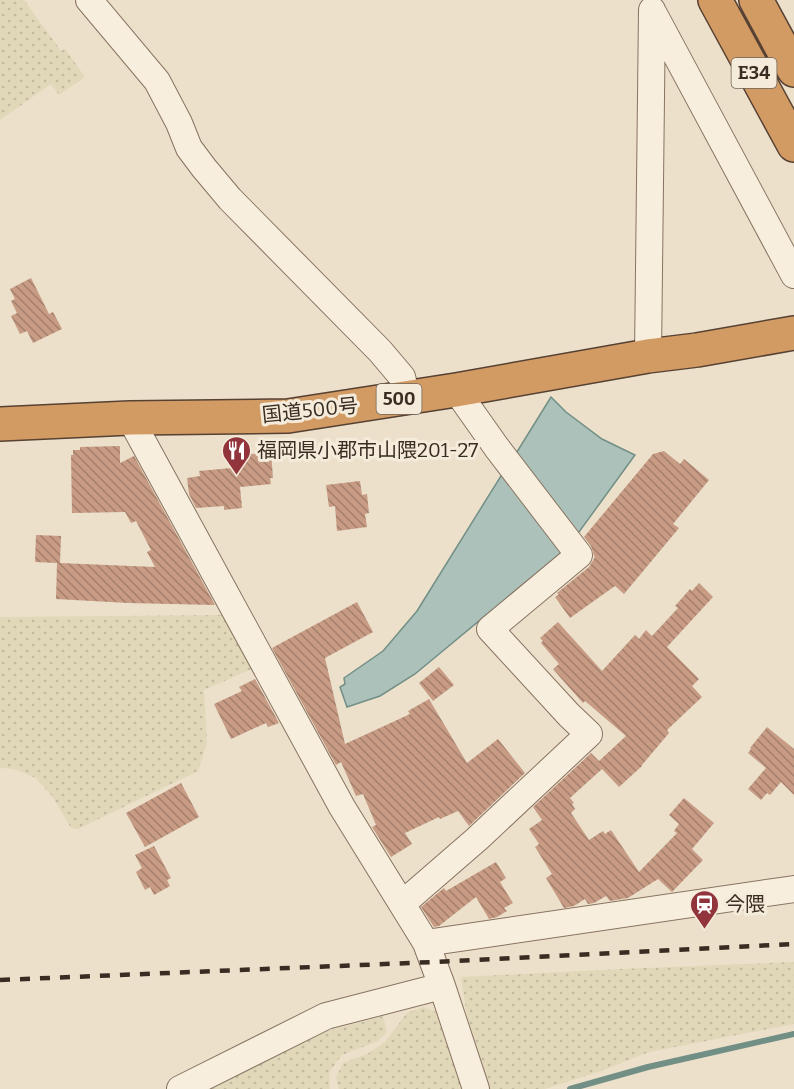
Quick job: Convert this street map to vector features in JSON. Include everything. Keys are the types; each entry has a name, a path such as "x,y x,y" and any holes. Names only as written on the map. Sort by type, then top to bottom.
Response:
{"highway":[{"name":"E34","path":"715,0 794,145"},
{"name":"E34","path":"756,0 794,70"},
{"name":"国道500号","path":"0,424 130,418 288,416 794,333"}],"street":[{"path":"89,0 157,81 189,148 204,168 230,199 380,351 402,377 407,397"},
{"path":"650,5 794,275"},
{"path":"648,356 650,5"},
{"path":"402,904 477,839 589,734 490,628 579,555 456,390"},
{"path":"130,418 342,807 426,943 476,1089"},
{"path":"426,943 794,889"},
{"path":"180,1089 326,1016 442,986"}],"shaded area":[{"path":"0,0 24,0 61,51 65,49 85,77 59,95 51,84 0,120"},
{"path":"225,615 254,668 204,690 207,743 198,771 78,829 71,828 52,796 36,778 14,769 0,768 0,617"},
{"path":"794,962 794,1024 649,1052 601,1071 545,1089 488,1089 467,1017 461,977 620,969"},
{"path":"423,1007 437,1012 465,1089 339,1089 336,1077 343,1063 369,1053 385,1042 407,1013"},
{"path":"383,1016 387,1032 378,1041 342,1055 329,1072 330,1089 210,1089 266,1056 324,1032"}],"water":[{"path":"551,397 566,412 602,439 635,455 579,532 574,534 515,455"},
{"path":"504,471 561,553 415,674 380,696 347,707 340,687 345,684 344,678 383,651 417,611"}],"building":[{"path":"31,278 49,314 53,312 62,329 33,343 27,331 20,334 11,316 17,313 11,301 15,299 10,289"},
{"path":"120,446 120,463 134,456 215,605 56,599 57,563 35,562 36,535 61,536 60,563 155,567 147,552 151,550 136,521 131,523 125,512 72,513 71,455 73,455 73,450 80,450 80,447"},
{"path":"664,451 680,464 684,459 709,480 673,524 679,528 624,594 615,586 570,618 555,597 589,567 595,557 584,537 653,454"},
{"path":"271,452 273,478 270,478 271,484 240,487 242,508 224,510 224,506 196,508 189,494 187,478 200,476 199,471 242,467 241,455"},
{"path":"360,481 362,495 367,494 369,513 365,514 367,527 337,531 335,506 329,507 326,485"},
{"path":"699,583 713,597 667,647 699,679 692,686 702,697 667,730 669,733 642,766 619,787 602,769 570,798 575,809 571,813 589,840 603,831 605,834 611,830 639,872 677,833 674,831 679,824 669,815 684,798 714,823 692,849 703,860 672,892 658,879 628,898 610,901 606,896 588,904 585,899 574,906 564,908 546,878 552,874 535,847 539,844 529,829 542,820 533,807 591,753 599,761 626,736 585,701 583,703 559,676 553,669 559,664 541,643 543,641 540,638 558,622 602,671 635,635 639,639 646,630 652,636 678,608 675,606 690,589 692,591"},
{"path":"357,602 373,632 325,658 345,744 410,714 408,711 429,699 467,763 498,739 525,773 469,826 458,811 440,819 439,817 405,833 412,844 391,857 372,827 376,825 363,794 356,796 341,762 336,765 272,648"},
{"path":"439,667 454,685 433,701 419,683"},
{"path":"255,679 279,723 268,727 266,723 231,739 214,704 242,691 239,687"},
{"path":"767,727 794,749 794,795 781,782 770,795 767,793 761,800 748,789 766,768 748,753"},
{"path":"181,783 199,817 145,847 126,813"},
{"path":"154,846 171,878 167,880 170,886 154,895 150,887 145,890 136,872 142,868 135,855"},
{"path":"496,862 506,878 500,882 513,903 504,908 507,911 489,919 476,897 439,926 434,927 421,907 444,888 446,891"}],"waterway":[{"path":"570,1089 648,1067 794,1034"}],"railway":[{"path":"0,980 794,944"}],"place":[{"name":"福岡県小郡市山隈201-27","path":"236,476"},
{"name":"今隈","path":"704,930"}]}
